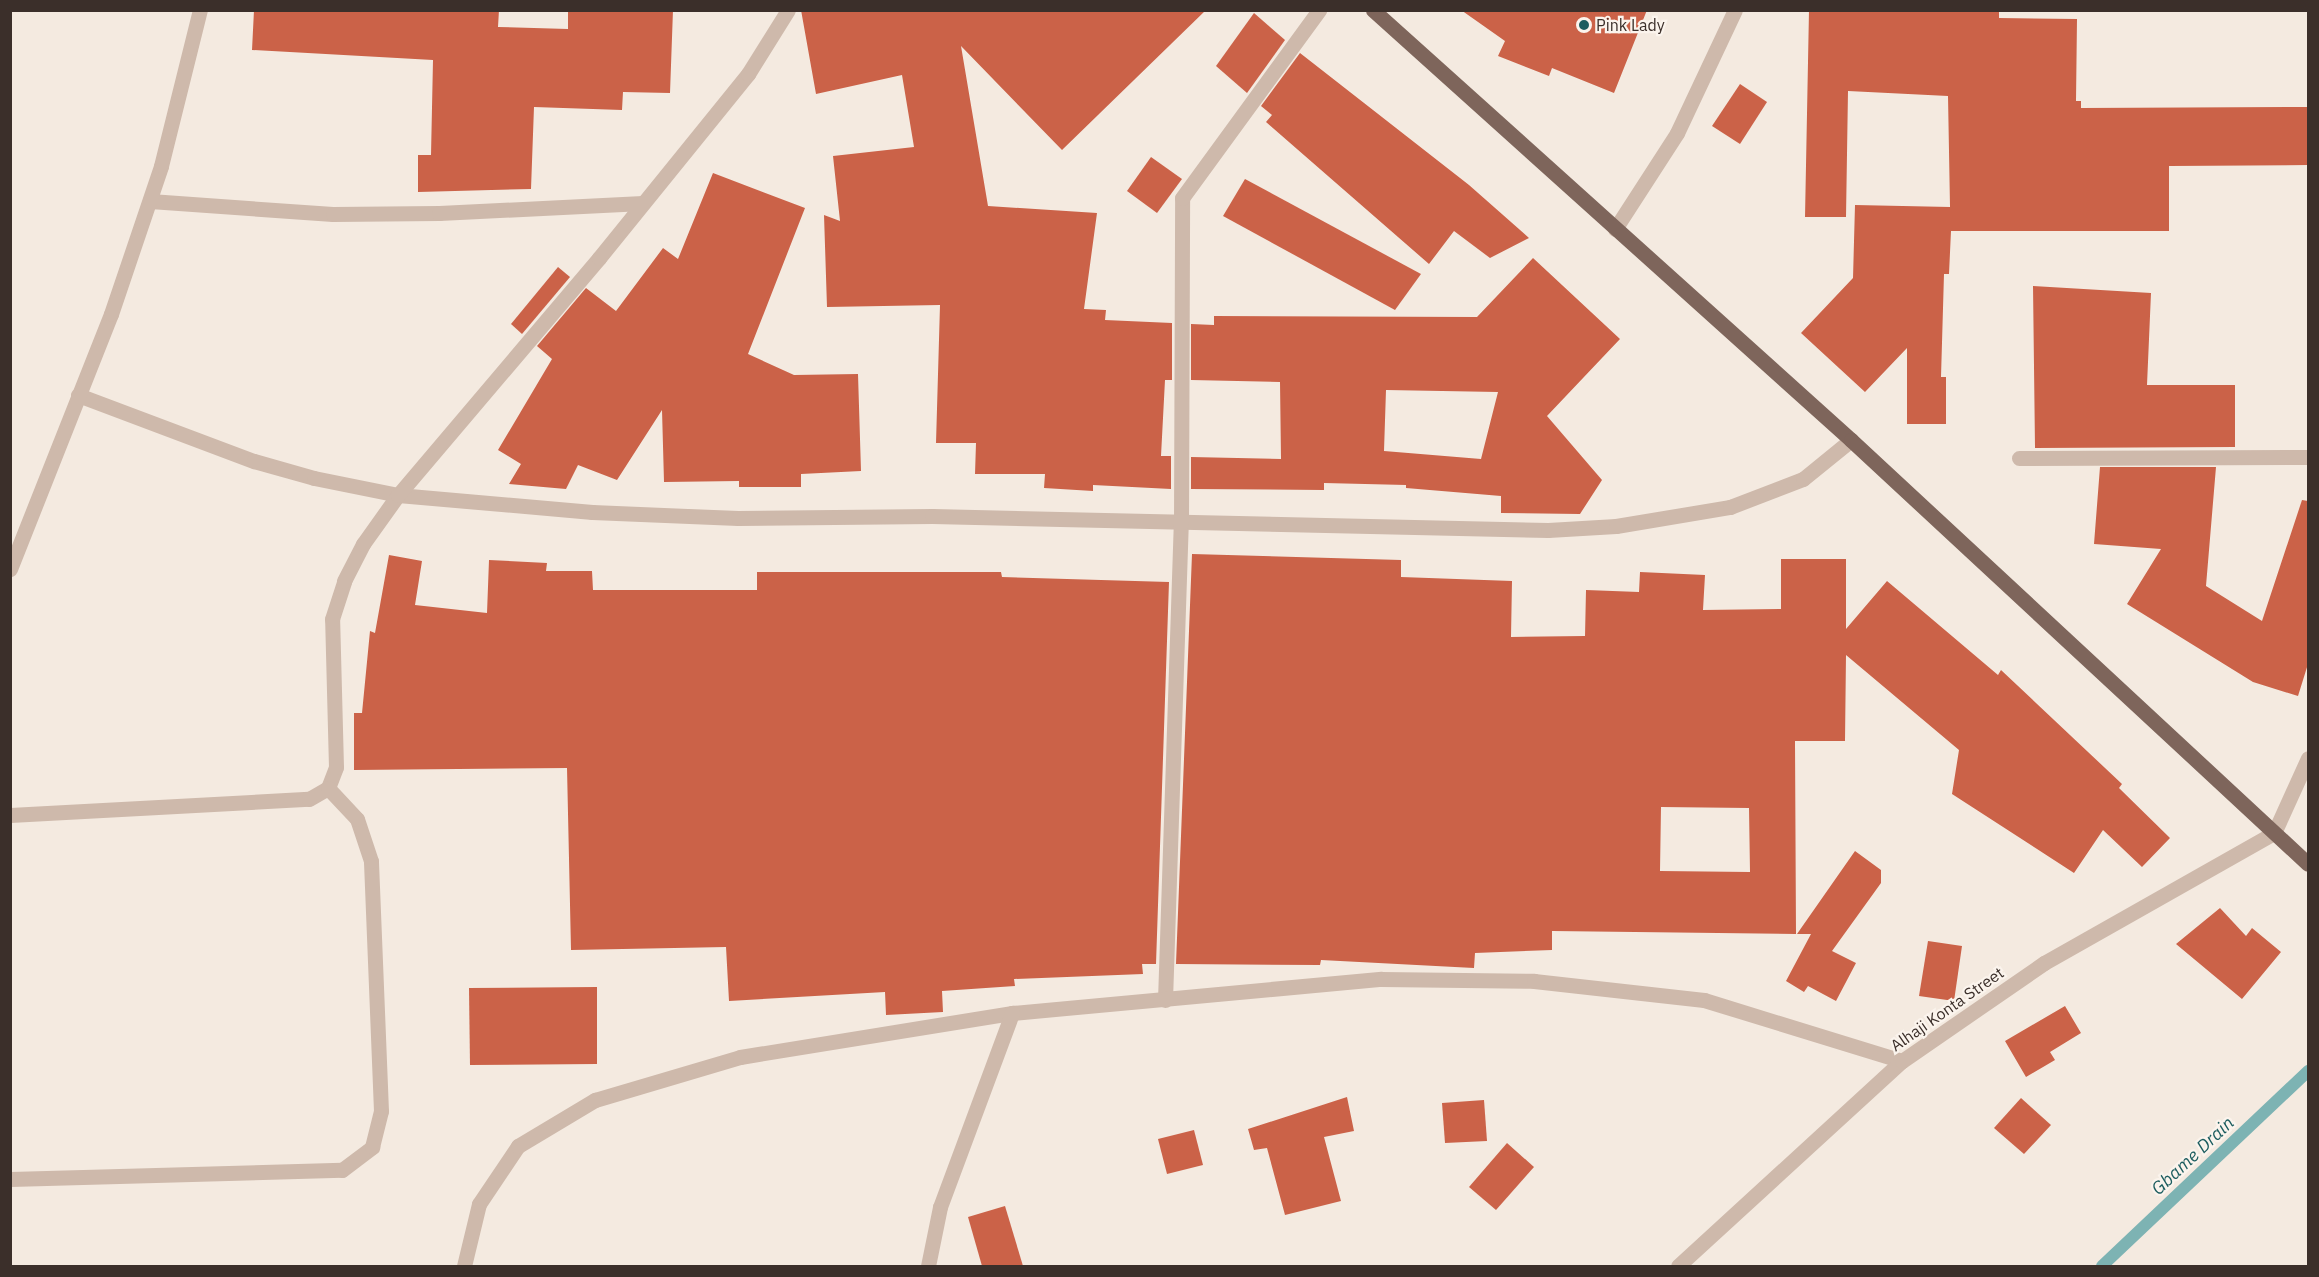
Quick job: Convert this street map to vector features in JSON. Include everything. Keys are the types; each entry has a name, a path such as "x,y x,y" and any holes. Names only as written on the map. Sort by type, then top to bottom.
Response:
{"main road":[{"path":"1373,10 1851,440 2308,864"}],"street":[{"path":"10,569 111,314 150,201 200,10"},
{"path":"10,815 309,799 328,788 336,767 332,619 344,581 363,544 398,495 748,74 788,10"},
{"path":"1165,1000 1181,523 1182,198 1319,10"},
{"path":"1615,229 1677,133 1735,10"},
{"path":"150,201 333,214 439,213 643,203"},
{"path":"78,395 254,461 314,478 398,495 592,512 738,518 932,516 1548,530 1616,526 1730,507 1803,479 1851,440"},
{"path":"2019,458 2308,457"},
{"path":"2274,833 2308,758"},
{"path":"10,1179 342,1170 372,1148 381,1112 371,861 357,819 328,788"},
{"name":"Alhaji Konta Street","path":"1678,1266 1902,1061 2044,963 2274,833"},
{"path":"464,1266 480,1204 518,1146 595,1100 740,1057 1012,1013 1381,979 1534,981 1704,1000 1902,1061"},
{"path":"928,1266 940,1207 1012,1013"}],"building":[{"path":"254,10 499,10 498,27 568,29 568,10 673,10 670,93 623,92 622,110 534,107 531,189 418,192 418,155 431,155 433,60 252,50"},
{"path":"801,10 1206,10 1062,150 961,46 988,206 1097,213 1084,309 1106,310 1105,320 1172,323 1172,380 1165,380 1161,456 1171,456 1171,489 1093,485 1093,491 1044,488 1045,474 975,474 976,443 936,443 940,305 827,307 824,215 840,221 833,156 914,147 902,75 816,94"},
{"path":"1461,10 1647,10 1614,93 1552,68 1549,76 1498,56 1505,41"},
{"path":"1809,10 1999,10 1999,18 2077,19 2076,101 2081,101 2081,108 2308,107 2308,165 2169,166 2169,231 1951,231 1949,274 1944,274 1941,377 1946,377 1946,424 1907,424 1907,348 1865,392 1801,333 1853,278 1855,205 1950,207 1948,96 1848,91 1846,217 1805,217"},
{"path":"1254,13 1285,40 1247,93 1216,66"},
{"path":"1300,53 1469,185 1529,238 1490,258 1454,231 1429,264 1266,122 1272,115 1261,106"},
{"path":"1740,84 1767,102 1740,144 1712,126"},
{"path":"1151,157 1182,179 1157,213 1127,191"},
{"path":"713,173 805,208 748,354 794,375 858,374 861,471 801,474 801,487 739,487 739,481 664,482 662,410 617,480 578,465 566,489 509,484 521,464 498,450 552,359 537,346 586,288 616,311 663,248 678,259"},
{"path":"1245,179 1421,274 1395,310 1223,216"},
{"path":"1533,258 1620,339 1547,416 1602,480 1580,514 1501,513 1501,496 1406,488 1406,485 1324,483 1324,490 1191,489 1191,457 1281,459 1280,382 1191,380 1191,324 1214,325 1214,316 1477,317","holes":["1386,390 1498,392 1481,459 1384,451"]},
{"path":"558,267 570,277 522,334 511,324"},
{"path":"2033,286 2151,293 2147,385 2235,385 2235,447 2035,448"},
{"path":"2100,467 2216,467 2206,586 2262,621 2302,500 2308,501 2308,664 2298,696 2253,682 2127,604 2161,549 2094,544"},
{"path":"1192,554 1401,560 1401,577 1512,581 1511,637 1585,636 1586,590 1639,592 1640,572 1705,575 1703,610 1781,609 1781,559 1846,559 1846,629 1887,581 1998,675 2001,670 2122,784 2119,788 2170,838 2142,867 2103,830 2074,873 1952,794 1959,750 1846,655 1845,741 1795,741 1796,934 1552,931 1552,950 1475,953 1474,968 1321,960 1320,965 1176,964","holes":["1661,807 1749,808 1750,872 1660,871"]},
{"path":"389,555 422,561 415,605 487,613 489,560 547,563 546,571 592,571 593,590 757,590 757,572 1001,572 1002,577 1169,582 1156,964 1142,964 1143,974 1014,979 1015,986 942,991 943,1012 886,1015 885,992 729,1001 726,947 571,950 567,768 354,770 354,713 362,713 370,631 375,633"},
{"path":"1855,851 1881,870 1881,883 1832,951 1856,963 1836,1001 1808,986 1804,992 1786,981 1811,934 1797,934"},
{"path":"2220,908 2246,936 2252,928 2281,952 2242,999 2176,944"},
{"path":"1928,941 1962,946 1954,1001 1919,996"},
{"path":"597,987 597,1064 470,1065 469,988"},
{"path":"2065,1006 2081,1033 2050,1052 2055,1060 2026,1077 2005,1041"},
{"path":"1347,1097 1354,1131 1324,1137 1341,1201 1285,1215 1267,1148 1254,1150 1248,1129"},
{"path":"2021,1098 2051,1125 2024,1154 1994,1128"},
{"path":"1484,1100 1487,1141 1445,1143 1442,1103"},
{"path":"1194,1130 1203,1165 1167,1174 1158,1139"},
{"path":"1507,1143 1534,1167 1496,1210 1469,1187"},
{"path":"1005,1206 1023,1266 982,1266 968,1217"}],"waterway":[{"name":"Gbame Drain","path":"2102,1266 2308,1071"}],"place":[{"name":"Pink Lady","path":"1584,25"}]}
